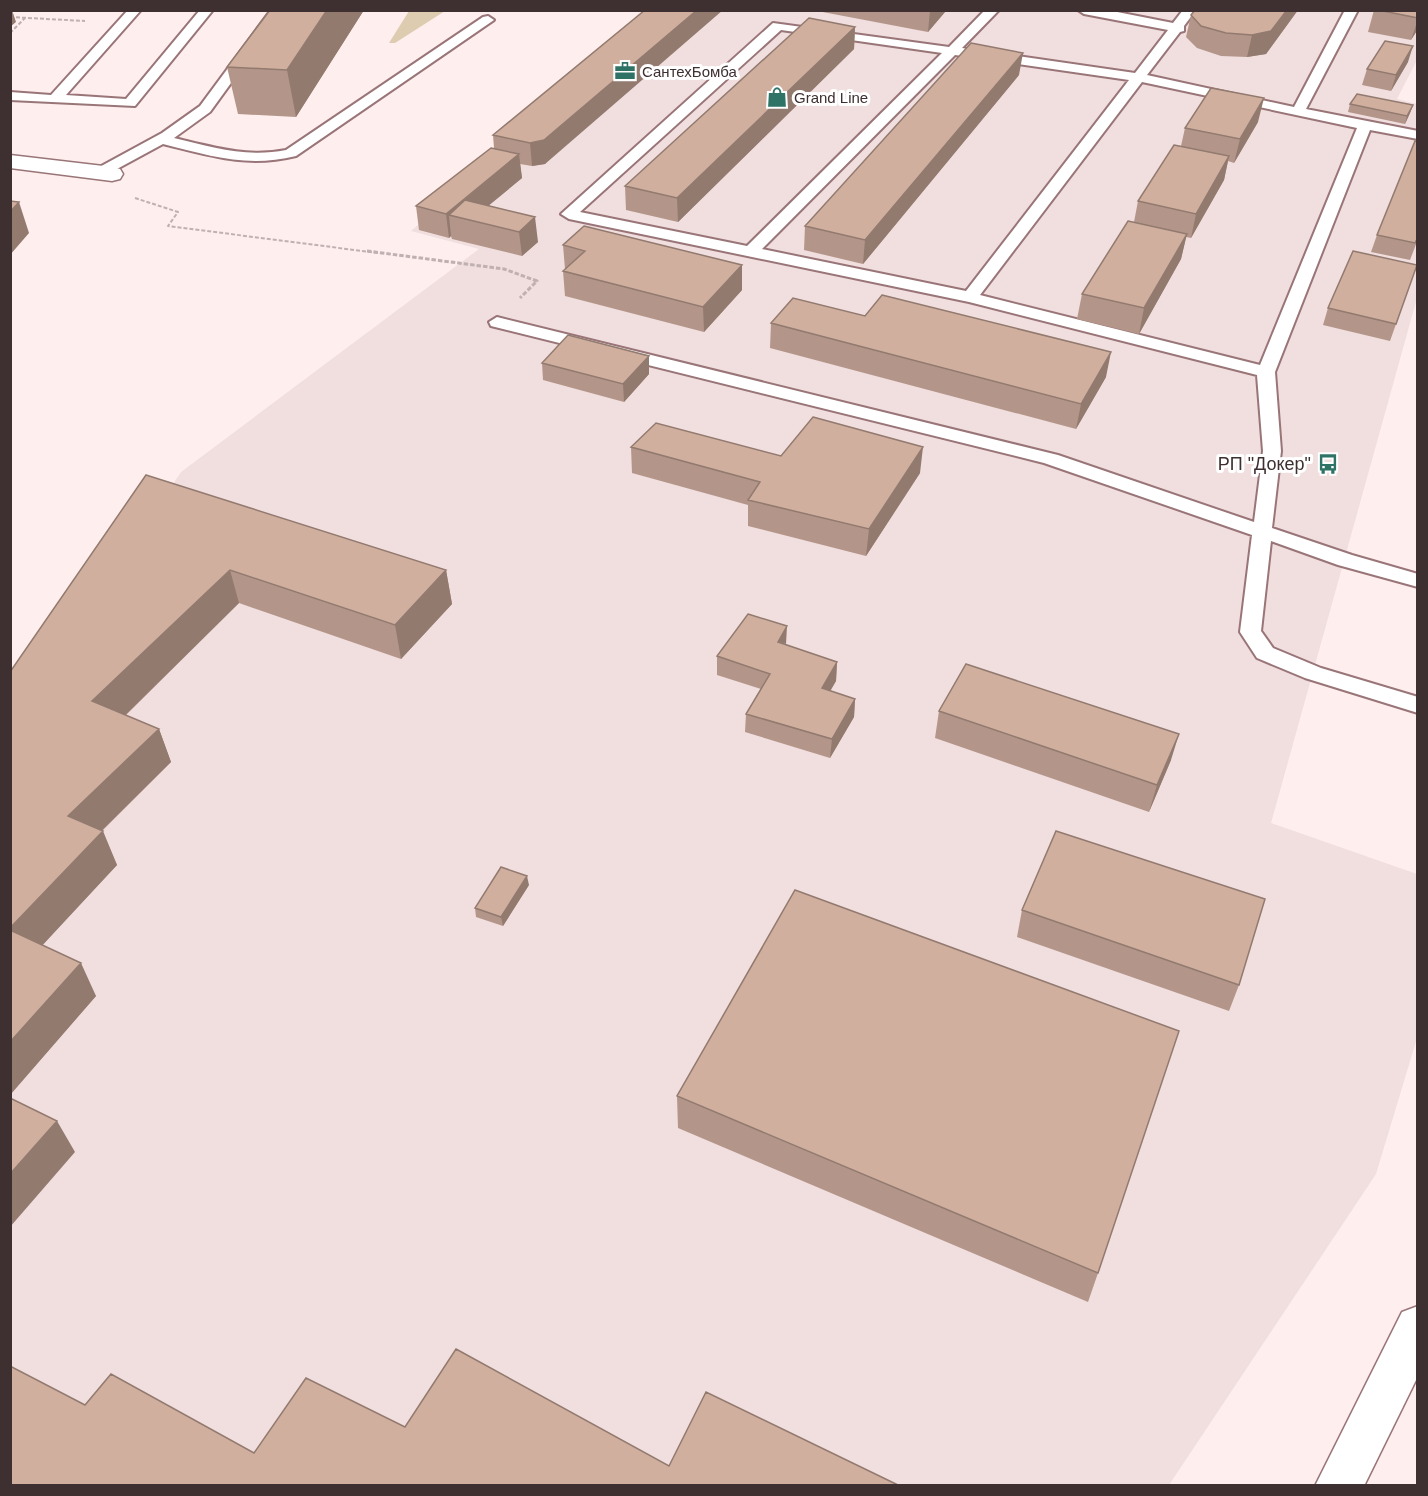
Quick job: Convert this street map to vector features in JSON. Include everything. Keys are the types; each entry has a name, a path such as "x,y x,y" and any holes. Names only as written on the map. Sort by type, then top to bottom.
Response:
{"street":[{"path":"10,161 106,174"},
{"path":"1339,1485 1418,1328"}],"lane":[{"path":"55,99 135,10"},
{"path":"10,96 130,103 207,10"},
{"path":"106,174 205,109 278,10"},
{"path":"750,252 993,10"},
{"path":"1084,10 1179,27"},
{"path":"970,297 1190,10"},
{"path":"1298,112 1352,10"},
{"path":"161,139 246,160 272,158 291,153 488,20"},
{"path":"1266,372 970,297 569,214 778,26 1140,78 1418,135"},
{"path":"1365,125 1266,372 1272,452 1250,632 1265,652 1313,674 1418,705"},
{"path":"496,322 1051,459 1345,560 1418,581"}],"path":[{"path":"10,17 91,21"},
{"path":"10,33 26,18"},
{"path":"106,174 117,192 178,212 168,226 504,269 537,281 496,322"}],"shaded area":[{"path":"409,11 445,11 395,43 389,43"},
{"path":"665,11 1417,11 1417,60 1397,99 1417,104 1417,298 1271,823 1417,874 1417,1038 1376,1174 1169,1485 11,1486 11,728 181,472 479,249 411,231"}],"building":[{"path":"270,10 327,10 287,70 227,67"},
{"path":"645,10 697,10 544,140 530,143 493,135"},
{"path":"1195,10 1287,10 1271,31 1252,35 1226,33 1201,26 1191,15"},
{"path":"1378,10 1418,10 1418,18"},
{"path":"809,18 855,27 677,198 625,186"},
{"path":"1385,41 1413,46 1396,75 1367,69"},
{"path":"971,43 1023,53 865,240 805,226"},
{"path":"1211,88 1264,98 1240,139 1185,128"},
{"path":"1357,94 1413,105 1407,116 1350,104"},
{"path":"1415,141 1418,142 1418,237 1415,243 1377,235"},
{"path":"1174,145 1229,156 1196,214 1138,201"},
{"path":"491,148 519,154 446,214 416,206"},
{"path":"465,200 535,217 519,232 449,215"},
{"path":"10,201 19,202 10,212"},
{"path":"1128,221 1187,234 1144,308 1082,294"},
{"path":"584,226 742,265 703,307 563,271 585,251 563,245"},
{"path":"1353,251 1417,265 1396,324 1328,308"},
{"path":"882,295 1111,352 1081,404 771,323 793,298 865,316"},
{"path":"568,335 649,356 623,384 542,363"},
{"path":"813,417 923,447 869,529 748,500 760,482 631,447 656,423 781,456"},
{"path":"146,475 446,570 395,625 230,570 92,701 159,729 68,816 103,831 10,928 10,672"},
{"path":"748,614 787,626 778,642 837,662 822,688 855,699 832,739 746,714 770,674 717,656"},
{"path":"966,664 1179,734 1157,785 939,711"},
{"path":"1056,831 1265,899 1239,985 1022,910"},
{"path":"501,867 527,876 501,917 475,908"},
{"path":"795,890 1179,1031 1098,1273 677,1096"},
{"path":"10,930 81,963 10,1042"},
{"path":"10,1098 57,1121 10,1174"},
{"path":"456,1349 669,1466 706,1392 898,1485 10,1485 10,1366 85,1405 111,1374 254,1453 306,1378 405,1427"}],"place":[{"name":"СантехБомба","path":"625,71"},
{"name":"Grand Line","path":"777,97"},
{"name":"РП \"Докер\"","path":"1328,464"}]}
